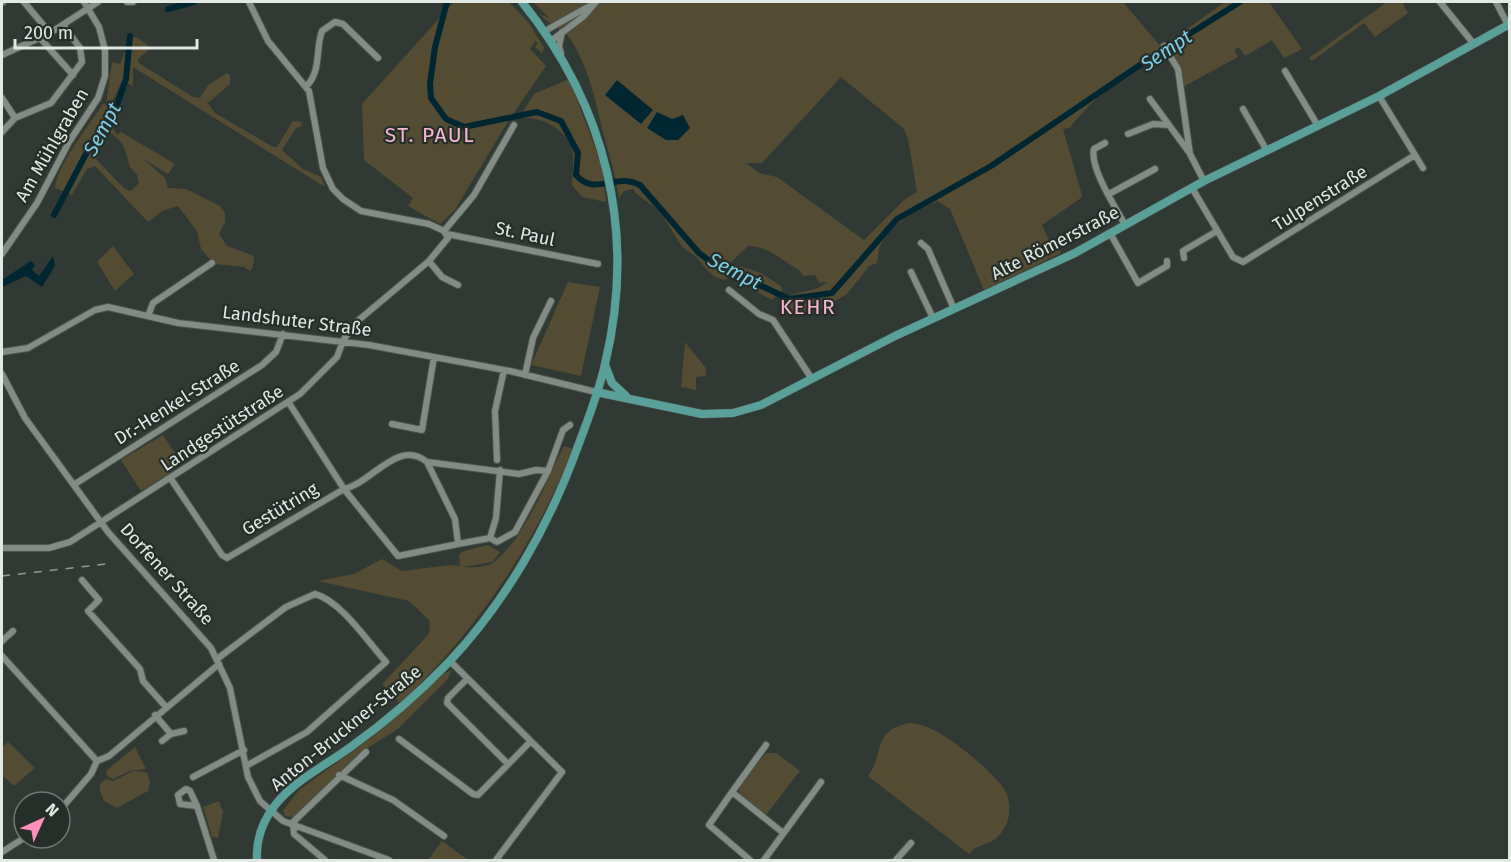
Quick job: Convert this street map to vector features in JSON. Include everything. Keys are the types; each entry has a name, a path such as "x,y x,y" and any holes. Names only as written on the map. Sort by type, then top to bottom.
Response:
{"main road":[{"name":"Anton-Bruckner-Straße","path":"257,861 259,838 270,812 298,784 400,709 450,661 473,634 509,584 536,538 568,473 605,365 614,317 617,271 616,227 610,187 586,103 561,54 522,2"},
{"name":"Alte Römerstraße","path":"596,392 692,413 730,414 761,405 933,318 1110,233 1204,181 1379,96 1509,25"},
{"path":"605,365 616,389 630,399"}],"street":[{"path":"24,2 50,33"},
{"name":"Am Mühlgraben","path":"2,254 37,203 69,142 98,98 105,76 105,50 99,27 84,2"},
{"path":"2,55 27,41 50,33 98,2"},
{"path":"127,2 133,2"},
{"path":"249,2 268,41 306,87 315,76 320,38 327,26 339,21 378,58"},
{"path":"545,31 596,2 584,15 551,41"},
{"path":"1440,2 1473,43"},
{"path":"1496,2 1509,25"},
{"path":"2,98 15,117 21,118 51,103 82,62 82,55 76,42 63,25"},
{"path":"561,54 559,46 562,32"},
{"path":"40,38 73,75"},
{"path":"1164,46 1179,73 1190,154"},
{"path":"1285,71 1318,126"},
{"name":"St. Paul","path":"306,87 314,108 323,168 333,189 361,211 375,215 413,219 446,232 598,264"},
{"path":"1379,96 1423,168"},
{"path":"1150,99 1190,154 1204,181"},
{"path":"1243,109 1267,151"},
{"path":"2,132 15,117"},
{"path":"1128,134 1153,124 1169,125"},
{"path":"343,341 358,321 429,261 446,242 446,232 474,195 514,125"},
{"path":"1105,143 1094,149 1092,153 1098,174 1125,225"},
{"name":"Tulpenstraße","path":"1217,231 1233,257 1240,262 1248,261 1415,155"},
{"path":"1109,194 1155,169"},
{"path":"1184,258 1183,251 1217,231 1192,188"},
{"path":"1110,233 1138,283"},
{"path":"921,243 928,249 954,309"},
{"path":"429,261 442,277 458,285"},
{"path":"1131,287 1167,266 1167,261"},
{"path":"148,316 153,303 212,263"},
{"path":"911,272 933,318"},
{"path":"729,290 759,314 773,320 812,379"},
{"path":"525,375 533,338 550,301"},
{"name":"Landshuter Straße","path":"2,353 28,348 73,321 105,308 148,316 343,341 504,370 596,392"},
{"name":"Dr.-Henkel-Straße","path":"75,484 262,365 276,352 283,334"},
{"name":"Landgestütstraße","path":"2,548 54,547 70,542 289,403 327,370 337,357 343,341"},
{"path":"393,424 422,430 434,357"},
{"path":"497,460 495,411 504,370"},
{"name":"Dorfener Straße","path":"2,374 25,418 101,522 197,630 218,662 232,695 252,788 270,812"},
{"name":"Gestütring","path":"171,479 222,555 227,558 344,489 289,403"},
{"path":"548,471 536,470 519,474 427,462 416,455 398,456 353,487 344,489 398,556 490,538 496,542 515,532 548,471 563,430 570,425"},
{"path":"427,462 455,519 458,544"},
{"path":"490,538 496,518 499,470"},
{"path":"82,580 99,600 88,611 140,669 143,681 166,707"},
{"path":"72,796 91,774 97,761 109,756 286,607 315,594 323,597 369,640 386,662 307,732 246,766"},
{"path":"2,641 13,632"},
{"path":"2,656 97,761"},
{"path":"450,661 562,774 502,857 496,861"},
{"path":"467,679 447,699 447,704 508,764"},
{"path":"155,716 171,734"},
{"path":"162,741 171,734 184,730"},
{"path":"399,739 473,794 478,795 530,742"},
{"path":"750,861 709,825 766,745"},
{"path":"193,777 244,750"},
{"path":"292,824 339,775 366,752"},
{"path":"339,775 393,800 444,836"},
{"path":"763,860 820,782"},
{"path":"732,792 782,832"},
{"path":"198,806 214,861"},
{"path":"270,812 292,824 389,861"},
{"path":"292,824 294,834 325,861"},
{"path":"896,861 912,843"}],"shaded area":[{"path":"454,2 509,2 529,23 544,48 542,53 535,47 538,43 535,41 530,49 546,66 507,123 455,210 440,224 408,206 413,198 364,160 362,104"},
{"path":"533,2 1123,2 1166,53 1152,55 1133,66 1096,98 1070,128 1063,129 1082,195 1042,225 1050,243 1055,242 1061,252 1059,254 984,290 950,209 937,201 905,218 885,236 880,246 877,263 869,266 847,294 821,309 787,315 779,307 783,301 794,294 815,289 827,282 819,283 815,275 803,276 800,271 775,255 762,248 748,246 730,263 761,273 781,286 782,291 772,300 757,292 757,281 733,271 725,280 712,275 682,246 655,208 633,189 624,191 619,199 587,73 571,40 540,14 550,19","holes":["841,77 904,129 908,139 917,192 904,200 864,240 777,177 759,173 746,163 762,163"]},
{"path":"1225,2 1269,2 1302,49 1284,58 1272,40 1245,56 1239,47 1234,50 1238,57 1183,87 1180,68 1166,44"},
{"path":"1387,2 1402,2 1408,13 1375,37 1364,23 1312,61 1309,58"},
{"path":"131,37 138,38 151,48 138,59 139,63 193,97 200,98 208,85 227,73 230,75 230,84 208,103 215,113 273,147 277,147 293,121 301,122 302,126 296,128 282,150 303,169 321,177 325,187 133,67 133,86 122,81 106,115 117,135 121,132 175,164 168,174 142,158 165,178 168,188 186,189 220,206 225,213 225,222 219,234 227,246 254,256 253,267 250,271 244,267 214,264 201,249 197,231 178,206 162,211 148,222 95,166 87,169 72,195 55,188 67,157 103,104 106,104 112,62 120,64","holes":["106,131 123,146 130,167 137,175 139,183 131,191 125,189 91,154 92,146"]},
{"path":"569,79 602,165 606,202 582,197 572,185 571,147 561,132 554,126 536,119 519,118 534,94"},
{"path":"113,246 134,274 115,291 97,262"},
{"path":"568,282 600,287 581,376 531,365"},
{"path":"685,342 706,368 706,376 696,377 696,390 681,387"},
{"path":"163,435 180,461 167,468 170,473 141,491 121,460"},
{"path":"564,446 573,449 557,485 540,520 500,586 454,647 400,703 382,684 429,634 430,621 409,601 318,581 354,574 382,559 402,571 450,565 460,566 459,555 464,551 488,545 500,552 492,562 463,567 480,567 491,564 505,551 525,524"},
{"path":"452,670 447,680 398,729 358,754 294,817 285,816 283,811 299,790 379,732 445,673"},
{"path":"910,723 934,730 947,738 985,768 1003,787 1009,801 1009,815 1004,829 994,840 977,847 969,854 868,776 884,737 898,726"},
{"path":"8,742 35,768 14,786 2,775 2,748"},
{"path":"135,747 146,769 130,771 113,779 107,776 106,771"},
{"path":"766,753 776,753 800,771 766,815 741,796 738,788"},
{"path":"133,771 147,772 150,783 148,791 117,808 104,801 100,784 106,779 113,781"},
{"path":"219,801 223,812 218,838 212,837 203,807"},
{"path":"442,841 468,860 428,860"}],"water":[{"path":"617,80 653,110 641,124 605,95"},
{"path":"657,112 672,119 683,115 690,128 678,140 666,140 647,128"},
{"path":"53,256 55,266 42,287 26,276 2,287 2,280 31,261 35,265 32,270 39,276"}],"waterway":[{"name":"Sempt","path":"168,9 194,2"},
{"name":"Sempt","path":"447,2 435,47 430,84 431,98 446,119 464,127 537,112 561,121 578,153 576,175 583,181 590,184 622,181 640,185 699,253 711,262 789,299 832,293 897,219 991,166 1131,71 1240,2"},
{"name":"Sempt","path":"54,215 88,150 117,105 126,79 130,36"}],"railway":[{"path":"2,576 106,564"}],"district":[{"name":"ST. PAUL","path":"430,135"},
{"name":"KEHR","path":"808,307"}]}
